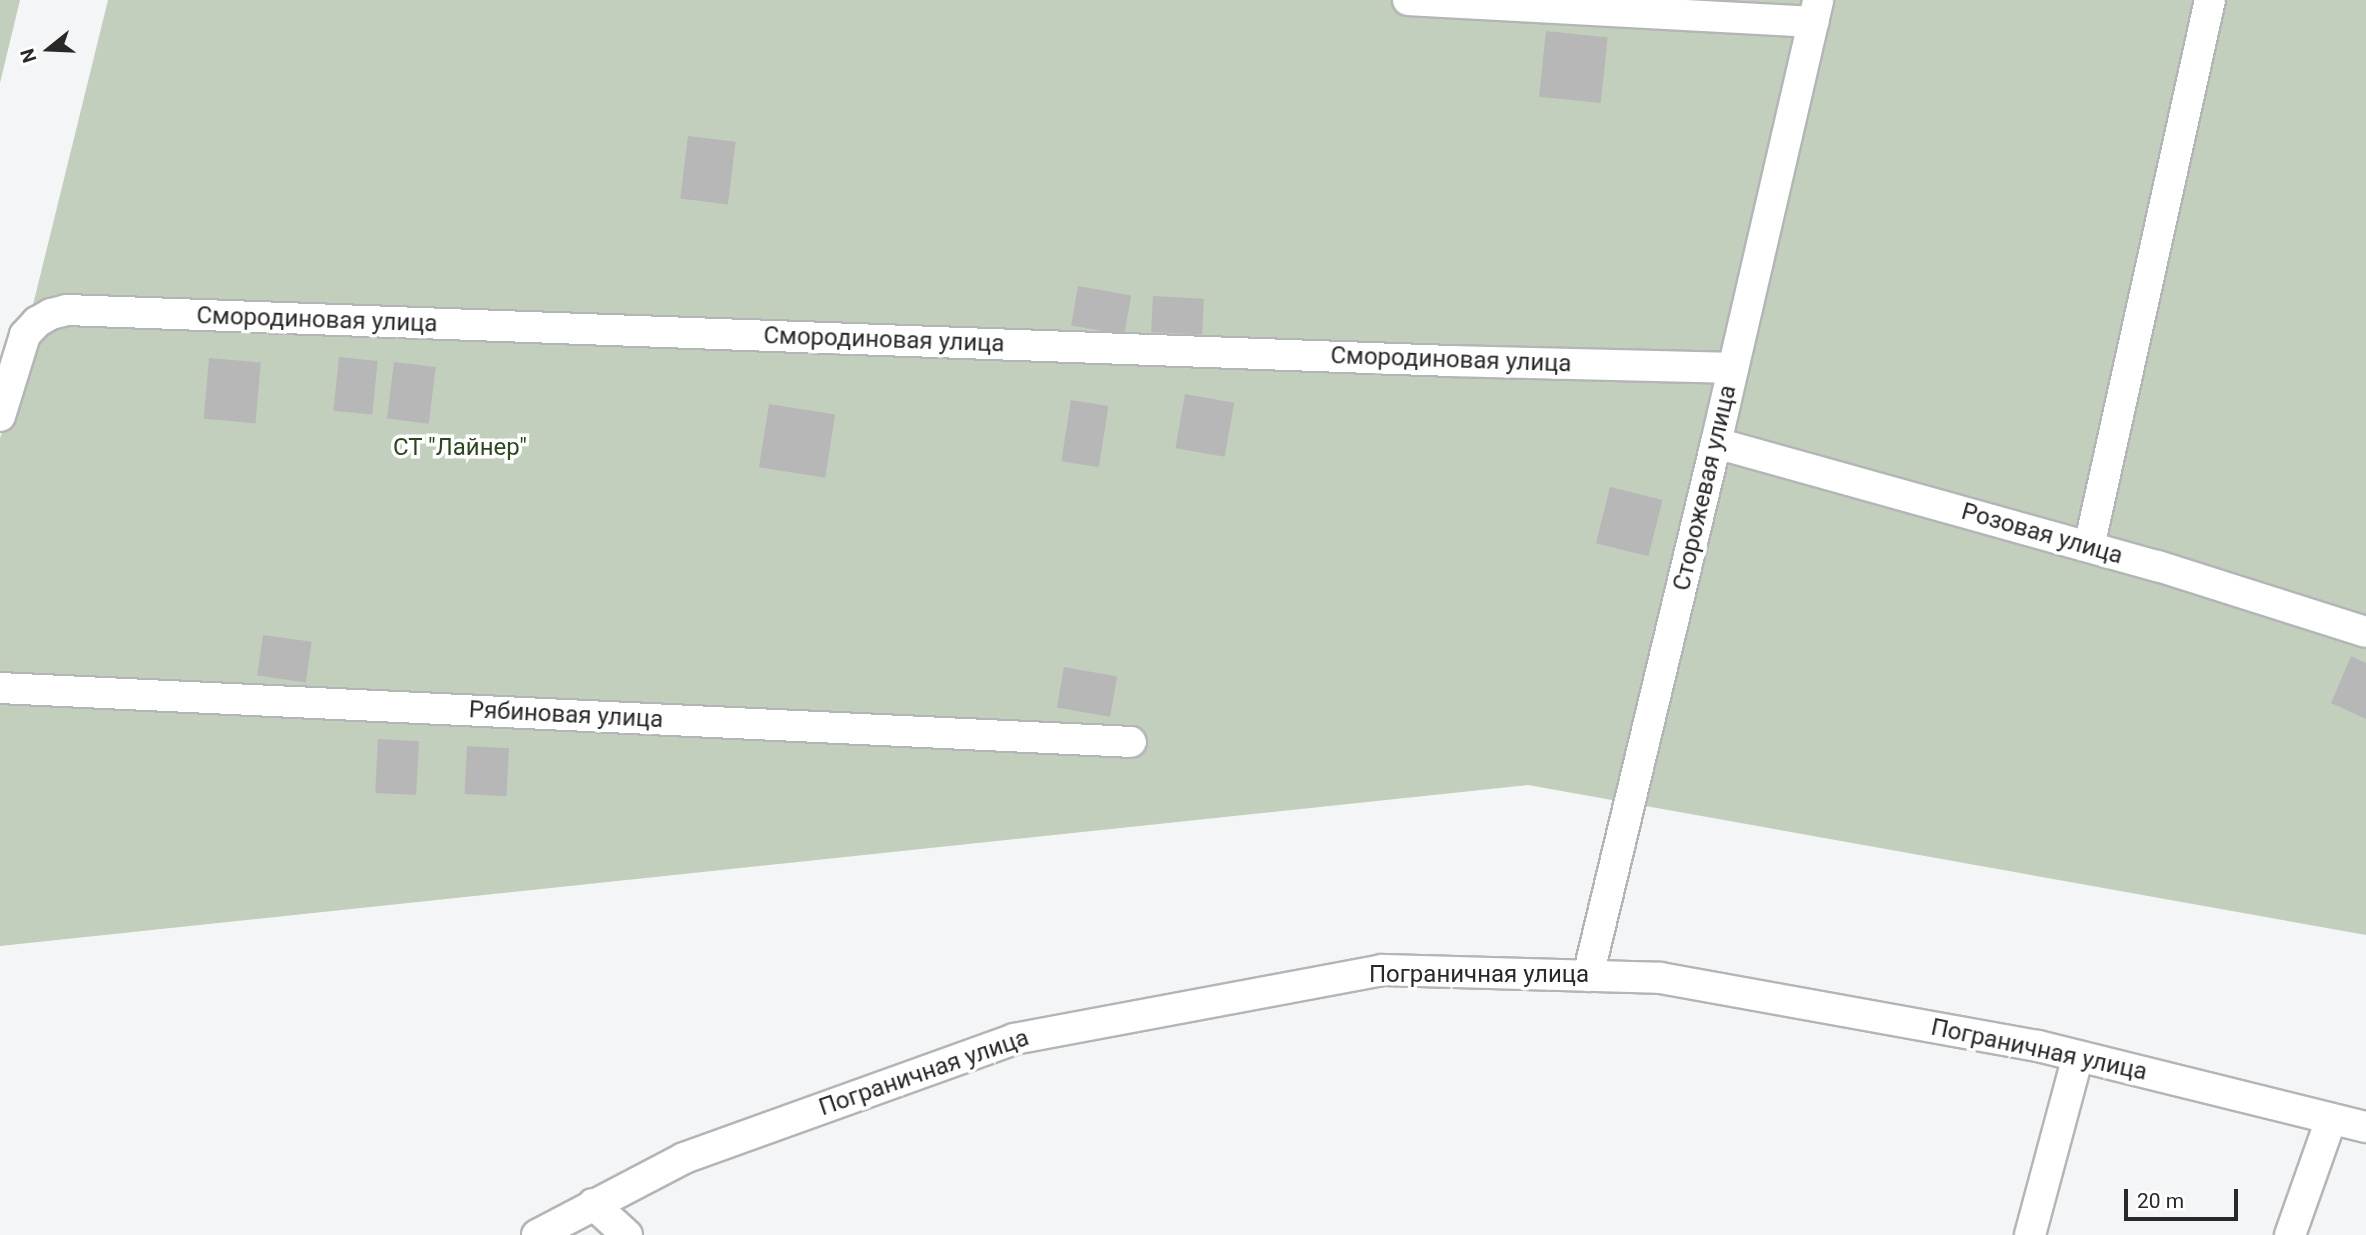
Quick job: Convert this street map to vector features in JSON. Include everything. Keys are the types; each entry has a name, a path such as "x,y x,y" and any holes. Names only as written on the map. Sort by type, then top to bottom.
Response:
{"street":[{"path":"1408,0 1815,11"},
{"path":"2089,547 2210,0"},
{"name":"Сторожевая улица","path":"1588,976 1716,443 1815,11"},
{"name":"Смородиновая улица","path":"0,416 25,335 37,322 51,314 67,310 1425,360 1733,368"},
{"name":"Розовая улица","path":"1716,443 2089,547 2366,632"},
{"name":"Рябиновая улица","path":"0,688 1131,742"},
{"name":"Пограничная улица","path":"537,1235 684,1158 1014,1039 1382,970 1660,978 2078,1056 2366,1128"},
{"path":"2030,1235 2078,1056"},
{"path":"2290,1235 2331,1119"},
{"path":"593,1204 627,1235"}],"green space":[{"path":"0,0 20,0 0,83"},
{"name":"СТ \"Лайнер\"","path":"108,0 2366,0 2366,935 1528,785 0,946 0,439"}],"building":[{"path":"1546,31 1608,37 1601,103 1539,97"},
{"path":"688,136 736,142 728,204 680,199"},
{"path":"1078,286 1131,295 1124,335 1071,325"},
{"path":"1153,296 1204,299 1202,335 1151,332"},
{"path":"339,357 378,361 372,415 333,411"},
{"path":"209,358 261,363 255,423 204,419"},
{"path":"394,362 436,367 429,424 387,419"},
{"path":"1185,394 1234,403 1225,457 1175,448"},
{"path":"1071,400 1109,406 1099,467 1061,461"},
{"path":"769,404 835,414 825,478 759,467"},
{"path":"1610,487 1662,500 1648,556 1596,543"},
{"path":"263,635 312,642 306,682 257,676"},
{"path":"2351,656 2366,663 2366,719 2331,703"},
{"path":"1064,667 1117,676 1110,717 1057,707"},
{"path":"378,739 419,741 416,795 375,793"},
{"path":"467,746 509,748 506,796 464,794"}]}
